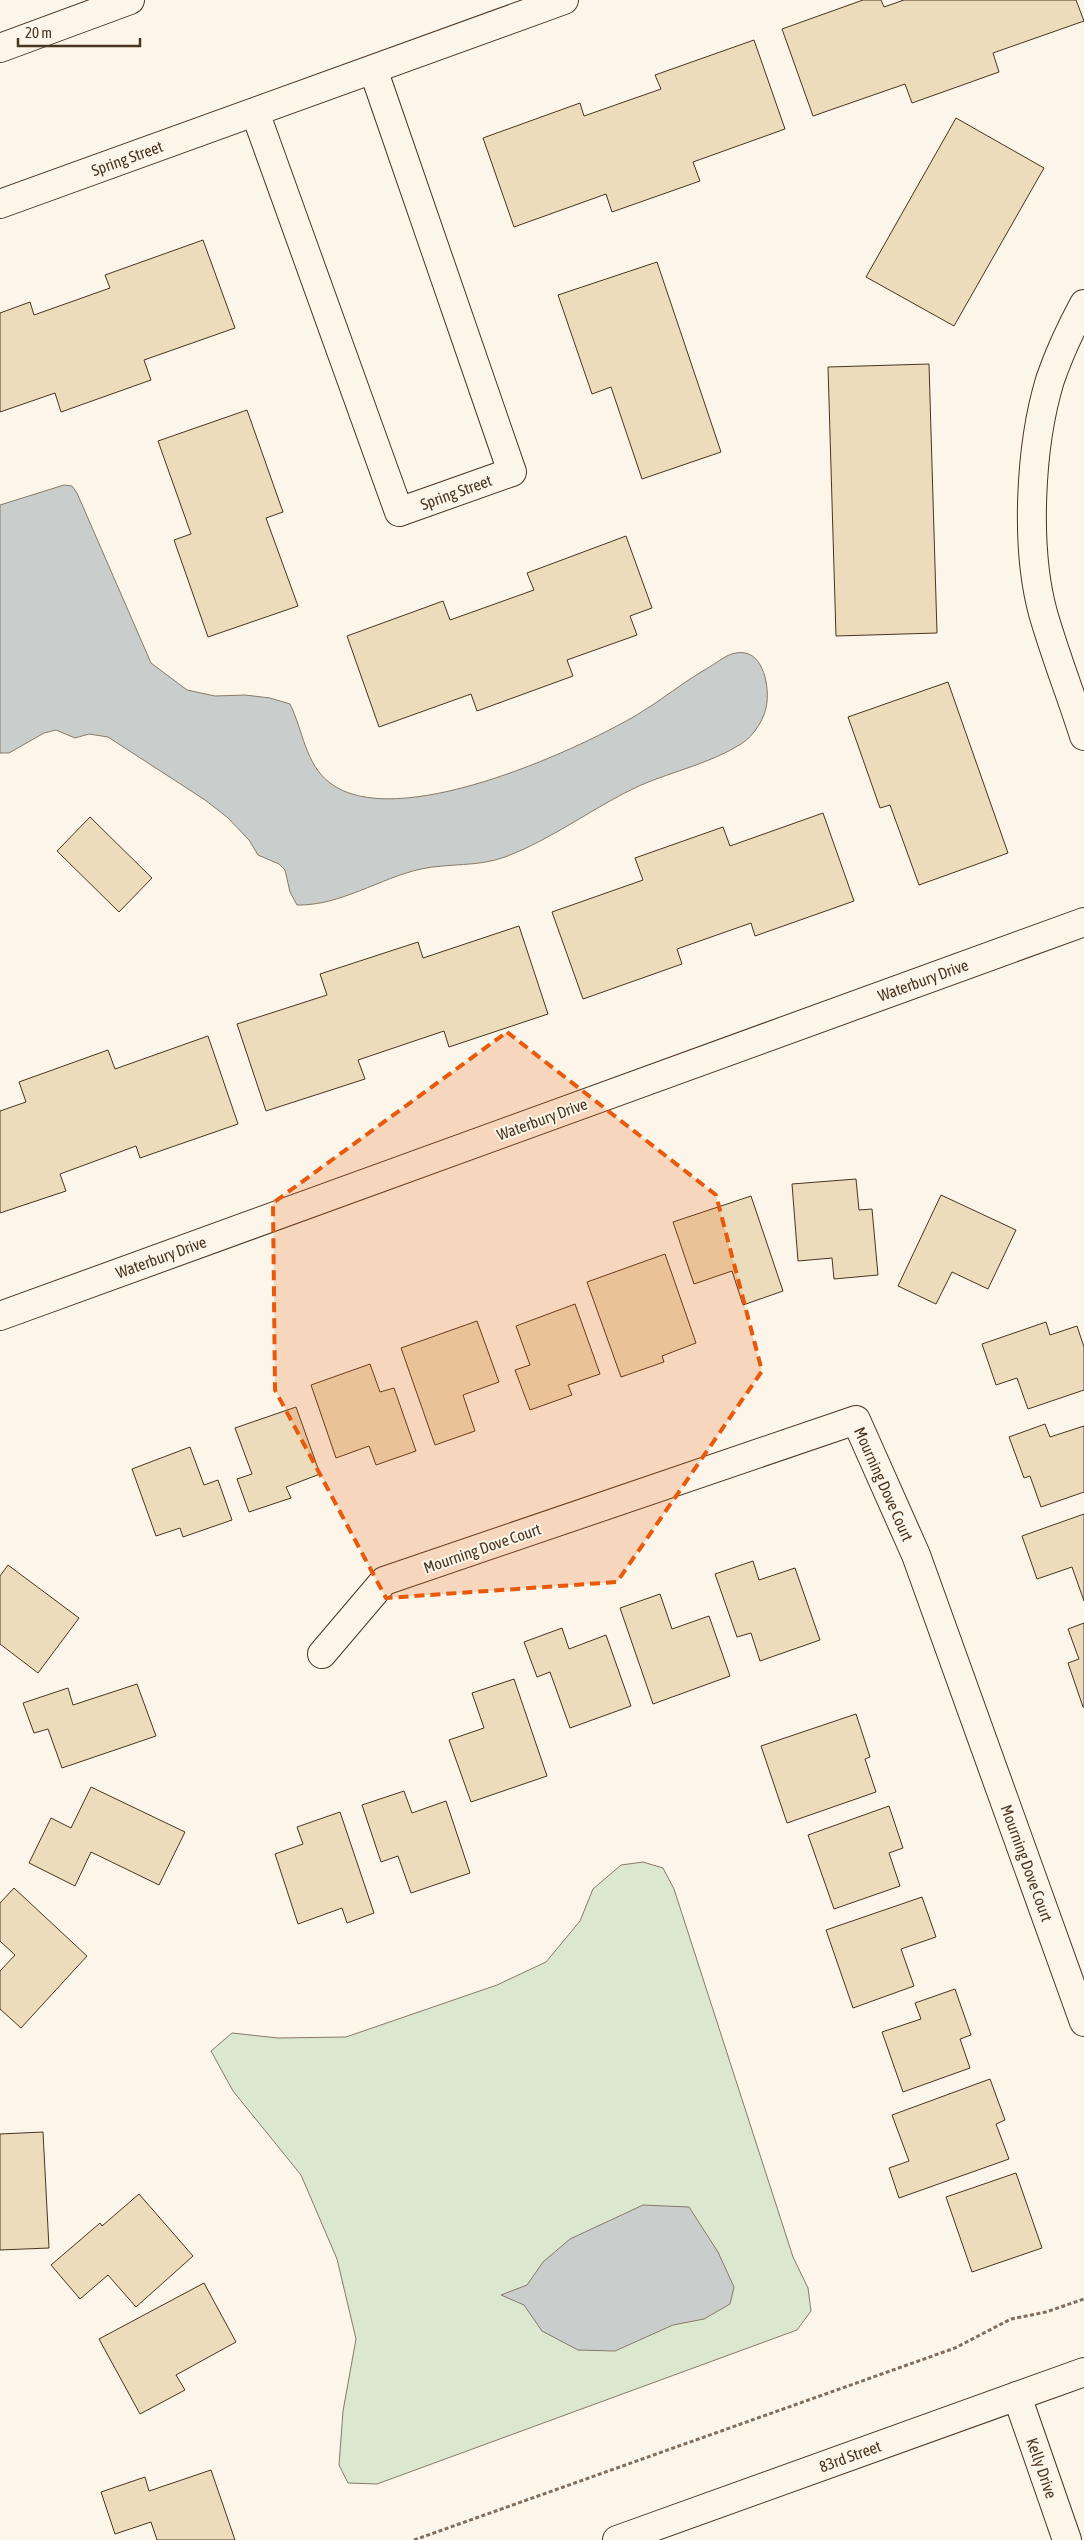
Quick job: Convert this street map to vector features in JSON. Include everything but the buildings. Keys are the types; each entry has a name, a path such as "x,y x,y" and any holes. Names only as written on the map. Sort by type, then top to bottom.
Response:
{"street":[{"path":"0,48 130,0"},
{"name":"Spring Street","path":"0,204 564,0"},
{"name":"Spring Street","path":"255,112 398,512 512,472 373,69"},
{"path":"1084,304 1070,330 1050,381 1039,434 1033,494 1033,556 1043,612 1084,736"},
{"name":"Waterbury Drive","path":"0,1316 1084,922"},
{"name":"Mourning Dove Court","path":"322,1654 384,1581 856,1420 916,1555 1084,2022"},
{"name":"83rd Street","path":"617,2540 1084,2372"},
{"name":"Kelly Drive","path":"1017,2396 1067,2540"}],"path":[{"path":"414,2540 954,2348 1011,2319 1046,2312 1084,2299"}],"highlighted area":[{"path":"507,1032 716,1195 762,1371 617,1582 386,1598 275,1390 273,1203"}],"green space":[{"path":"643,1862 663,1868 674,1889 793,2257 808,2288 811,2311 797,2330 377,2484 348,2483 339,2465 343,2411 356,2339 337,2259 301,2175 233,2091 211,2051 232,2033 278,2038 346,2037 497,1985 546,1962 580,1921 593,1889 621,1865"}],"shaded area":[{"path":"64,485 72,486 77,493 151,663 187,690 215,696 245,695 270,698 290,704 315,766 330,783 359,796 396,799 439,793 484,782 528,766 570,749 635,716 726,656 736,653 745,653 752,656 762,668 767,686 766,708 759,726 741,744 705,762 624,793 523,850 495,860 474,864 421,869 329,901 297,905 290,892 285,870 279,864 258,855 249,840 227,817 205,800 108,737 89,734 75,738 56,730 44,733 9,753 0,753 0,505"},
{"path":"643,2205 689,2207 718,2252 734,2287 730,2304 704,2319 673,2325 615,2351 578,2350 542,2331 524,2305 501,2295 527,2285 543,2262 570,2239"}]}
